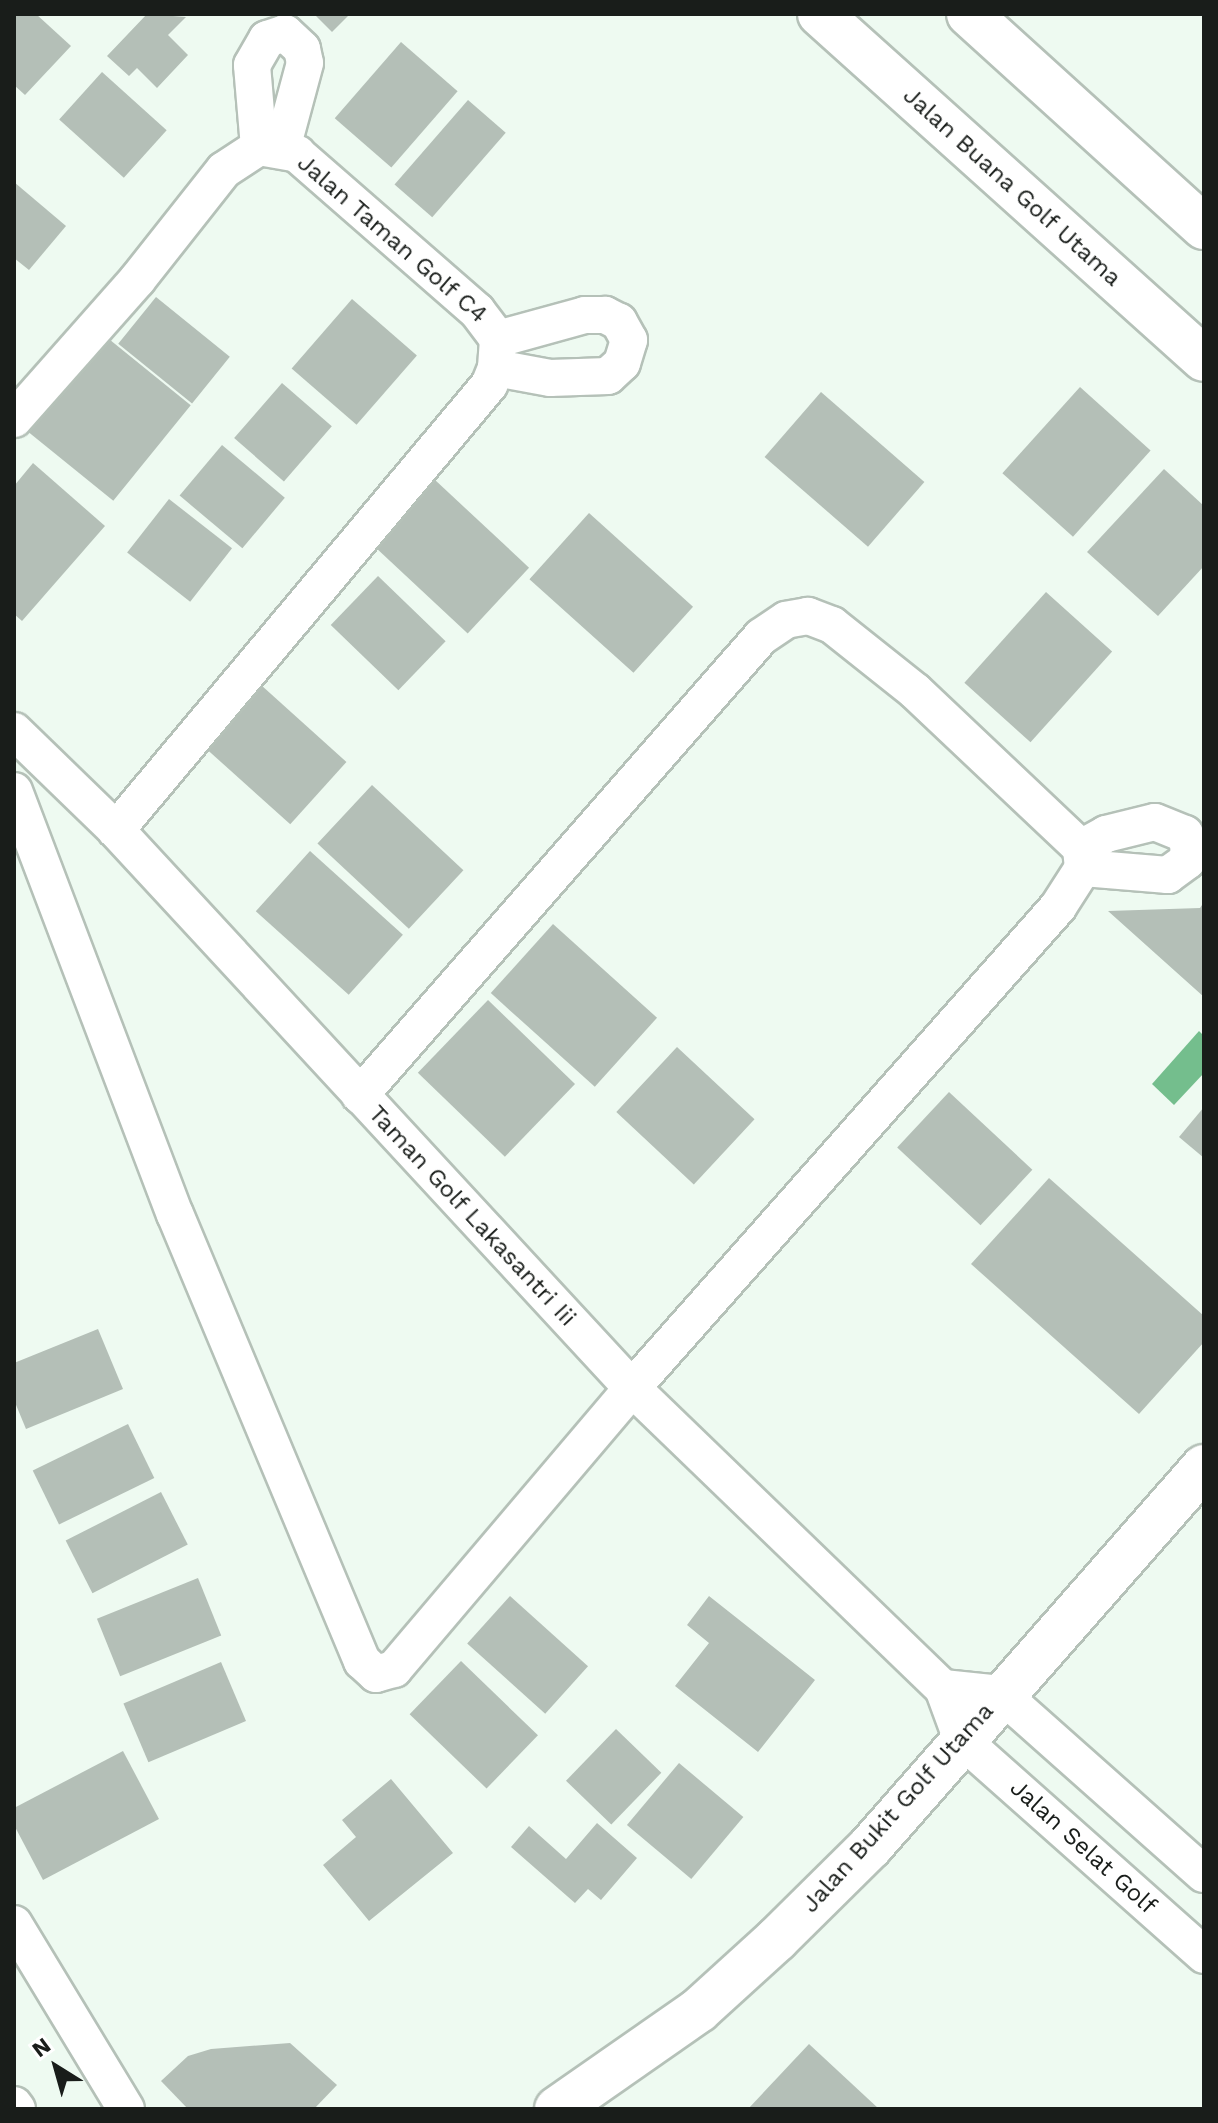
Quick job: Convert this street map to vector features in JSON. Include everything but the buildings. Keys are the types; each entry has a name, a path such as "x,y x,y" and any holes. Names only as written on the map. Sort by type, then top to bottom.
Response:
{"street":[{"name":"Jalan Buana Golf Utama","path":"820,14 1204,359"},
{"path":"969,14 1204,227"},
{"name":"Jalan Taman Golf C4","path":"14,419 137,280 224,170 271,147 297,154 477,311 497,354 489,385 116,830"},
{"path":"14,791 175,1214 362,1661 376,1674 394,1669 632,1388 1058,907 1082,858 915,691 832,625 808,616 786,620 761,637 360,1095"},
{"name":"Taman Golf Lakasantri Iii","path":"14,731 116,830 632,1388 943,1688 962,1740"},
{"name":"Jalan Bukit Golf Utama","path":"557,2109 699,2010 777,1939 870,1847 1001,1694 1204,1467"},
{"path":"943,1688 1001,1694 1204,1874"},
{"name":"Jalan Selat Golf","path":"962,1740 1204,1955"},
{"path":"14,1924 126,2109"}],"shaded area":[{"path":"1199,1031 1204,1036 1204,1073 1174,1105 1152,1084"}]}
